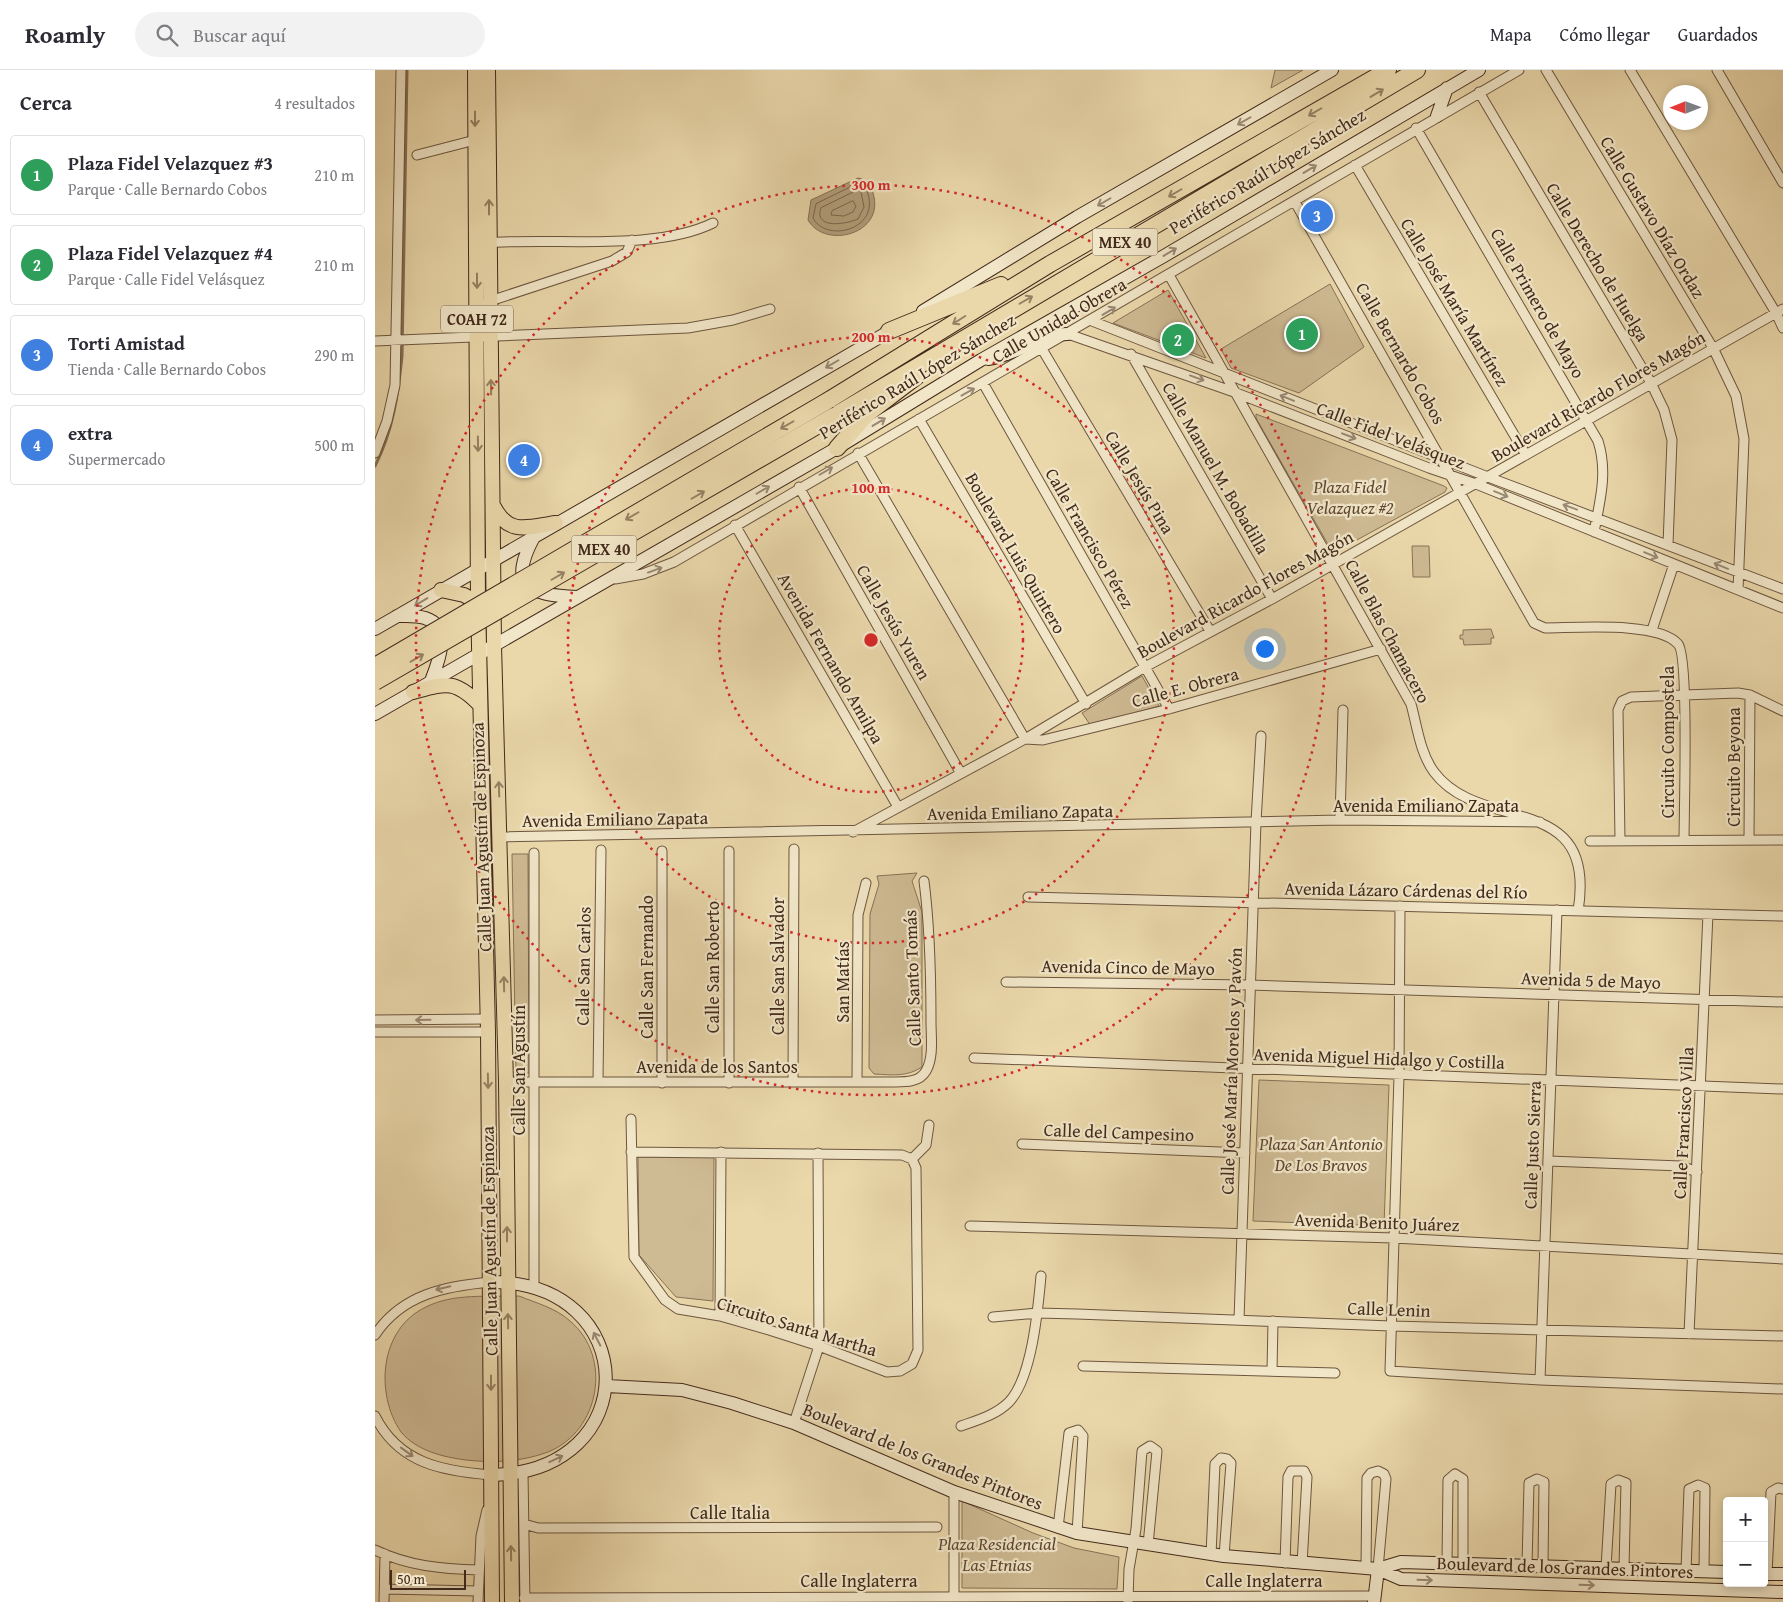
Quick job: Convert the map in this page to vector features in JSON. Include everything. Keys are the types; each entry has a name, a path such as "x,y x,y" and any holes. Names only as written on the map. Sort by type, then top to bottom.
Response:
{"highway":[{"name":"Periférico Raúl López Sánchez","path":"375,682 832,408 1050,264 1388,70"},
{"name":"Periférico Raúl López Sánchez","path":"375,666 832,408 987,323 1417,70"},
{"path":"889,332 1050,264"},
{"path":"837,448 867,414 987,323"}],"main road":[{"name":"Calle Juan Agustín de Espinoza","path":"475,70 482,138 484,303 478,654 484,865 491,1282 492,1602"},
{"name":"Calle Juan Agustín de Espinoza","path":"482,138 488,70"},
{"path":"375,629 494,558 889,332 1077,217 1332,70"},
{"name":"Periférico Raúl López Sánchez","path":"375,714 837,448 981,360 1164,256 1479,70"},
{"path":"1437,116 1447,88"},
{"path":"981,360 1011,355 1052,335 1069,334"},
{"name":"Calle Juan Agustín de Espinoza","path":"484,336 493,506 493,645 501,837 508,1283 517,1473 520,1601"},
{"path":"493,506 500,518 510,526 526,528 556,523"},
{"path":"535,535 521,566 526,583 535,592 542,595 578,597"},
{"path":"441,590 464,596 478,603"},
{"path":"396,616 425,618 430,621 440,635 442,645 441,656 431,681"},
{"path":"413,692 436,686 452,686 466,691 480,706"},
{"path":"482,814 501,837 484,865"},
{"path":"491,1282 534,1288 552,1294 570,1306 595,1334 603,1352 607,1369 607,1386 602,1407 593,1426 580,1443 563,1456 517,1473 491,1480"},
{"name":"Boulevard de los Grandes Pintores","path":"607,1386 682,1390 794,1423 954,1492 1058,1528 1133,1543 1211,1555 1285,1563 1372,1569 1401,1579 1783,1592"},
{"name":"Boulevard de los Grandes Pintores","path":"1372,1569 1401,1562 1527,1566 1625,1564 1686,1571 1723,1572"},
{"path":"1372,1569 1374,1599"},
{"path":"1768,1574 1783,1574"}],"street":[{"path":"375,453 387,421 393,394 398,341 401,70"},
{"name":"Calle Unidad Obrera","path":"607,580 643,574 660,568 858,453 1092,321 1437,116 1519,70"},
{"name":"Calle Gustavo Díaz Ordaz","path":"1546,70 1713,348 1736,396 1744,439 1738,590"},
{"path":"1630,70 1780,311 1783,328"},
{"path":"1717,70 1783,183"},
{"name":"Calle Derecho de Huelga","path":"1479,92 1651,383 1664,410 1672,440 1668,545"},
{"name":"Calle Primero de Mayo","path":"1417,128 1588,420 1598,441 1604,467 1604,479 1594,532"},
{"path":"417,155 482,138"},
{"name":"Calle José María Martínez","path":"1355,165 1526,455"},
{"name":"Calle Bernardo Cobos","path":"1295,202 1453,476 1529,616 1537,625 1545,628 1653,630"},
{"path":"483,243 632,240 682,235 713,223"},
{"path":"484,303 612,261 627,252 632,240"},
{"name":"Calle Blas Chamacero","path":"1169,275 1223,373 1333,562 1411,704 1426,759 1435,773 1447,784 1473,800 1521,814 1540,822 1563,837 1578,862 1581,894 1578,911"},
{"path":"375,341 412,341 484,336 688,328 733,320 770,309"},
{"name":"Boulevard Ricardo Flores Magón","path":"853,832 960,772 1025,739 1210,631 1272,599 1333,562 1476,484 1780,311"},
{"name":"Calle Fidel Velásquez","path":"1092,321 1443,460 1597,517 1783,590"},
{"name":"Calle Fidel Velásquez","path":"1069,334 1131,354 1476,484 1783,608"},
{"name":"Calle Jesús Pina","path":"1043,349 1210,631"},
{"name":"Calle Manuel M. Bobadilla","path":"1131,354 1272,599"},
{"name":"Calle Francisco Pérez","path":"983,383 1169,709"},
{"name":"Boulevard Luis Quintero","path":"919,419 1086,704"},
{"path":"858,453 1025,739"},
{"name":"Calle Jesús Yuren","path":"799,488 960,772"},
{"name":"Avenida Fernando Amilpa","path":"735,525 898,807"},
{"path":"1653,630 1674,564"},
{"name":"Circuito Compostela","path":"1653,630 1679,644 1683,652 1684,840"},
{"name":"Calle E. Obrera","path":"1025,739 1043,740 1169,709 1381,649"},
{"path":"1620,840 1617,710 1622,701 1631,697 1750,695 1783,711"},
{"name":"Circuito Beyona","path":"1749,840 1750,695"},
{"path":"1340,820 1343,710"},
{"name":"Calle José María Morelos y Pavón","path":"1239,1320 1256,822 1261,736"},
{"name":"Avenida Emiliano Zapata","path":"501,837 853,832 1340,820 1540,822"},
{"path":"1590,841 1783,840"},
{"name":"Calle San Salvador","path":"793,1082 794,849"},
{"name":"Calle San Carlos","path":"598,1081 601,850"},
{"name":"Calle San Fernando","path":"662,851 662,1083"},
{"name":"Calle San Roberto","path":"729,851 729,1082"},
{"name":"Calle San Agustín","path":"534,853 534,1288"},
{"name":"Calle Santo Tomás","path":"924,881 931,971 931,1058 925,1073"},
{"name":"San Matías","path":"857,1082 858,915 866,883"},
{"name":"Avenida Lázaro Cárdenas del Río","path":"1027,897 1783,916"},
{"path":"1400,906 1399,1076 1390,1371 1539,1380 1783,1389"},
{"name":"Calle Justo Sierra","path":"1539,1380 1557,910"},
{"name":"Calle Francisco Villa","path":"1689,1334 1708,914"},
{"name":"Avenida Cinco de Mayo","path":"1006,982 1250,985 1399,991"},
{"name":"Avenida 5 de Mayo","path":"1399,991 1783,1002"},
{"path":"375,1020 487,1026"},
{"path":"375,1032 487,1026"},
{"name":"Avenida Miguel Hidalgo y Costilla","path":"974,1058 1783,1090"},
{"name":"Avenida de los Santos","path":"506,1082 910,1082 925,1073"},
{"name":"Circuito Santa Martha","path":"631,1119 634,1257 653,1286 678,1309 720,1316 819,1346 887,1372 900,1371 912,1364 918,1350 916,1168 912,1159"},
{"path":"631,1152 902,1155 912,1159 926,1145 929,1125"},
{"name":"Calle del Campesino","path":"1022,1144 1245,1153"},
{"path":"720,1316 721,1152"},
{"path":"794,1423 819,1346 818,1153"},
{"path":"1548,1161 1681,1166 1697,1172"},
{"name":"Avenida Benito Juárez","path":"970,1226 1242,1232 1395,1238 1693,1252 1783,1259"},
{"path":"961,1426 992,1414 1008,1402 1020,1388 1037,1314 1041,1276"},
{"path":"375,1334 390,1316 413,1299 438,1289 491,1282"},
{"name":"Calle Lenin","path":"993,1317 1037,1314 1391,1326 1783,1336"},
{"path":"1273,1321 1273,1371"},
{"path":"1083,1366 1335,1373"},
{"path":"375,1416 389,1437 405,1452 424,1463 491,1480 481,1536 478,1602"},
{"path":"1058,1528 1069,1433 1078,1430 1083,1436 1077,1533"},
{"path":"1128,1599 1142,1451 1150,1446 1157,1451 1148,1545"},
{"path":"1211,1555 1215,1464 1221,1458 1227,1459 1231,1464 1224,1556"},
{"path":"1285,1563 1288,1477 1291,1471 1298,1470 1304,1471 1307,1477 1302,1564"},
{"path":"1378,1471 1384,1474 1386,1479 1372,1569 1367,1478 1371,1473 1378,1471"},
{"path":"517,1473 524,1524 520,1601"},
{"path":"1447,1563 1448,1480 1455,1474 1463,1478 1463,1563"},
{"path":"1527,1566 1529,1483 1537,1479 1544,1482 1543,1566"},
{"path":"1607,1564 1611,1484 1618,1480 1626,1483 1625,1564"},
{"path":"1686,1571 1689,1489 1698,1485 1705,1488 1704,1572"},
{"path":"1768,1542 1771,1492 1778,1488 1783,1489"},
{"path":"954,1492 954,1596"},
{"name":"Calle Italia","path":"524,1524 537,1528 937,1527"},
{"path":"375,1550 435,1568 479,1570"},
{"path":"384,1602 385,1554"},
{"path":"385,1589 478,1591"},
{"name":"Calle Inglaterra","path":"520,1601 954,1596 994,1599 1374,1599"}],"green space":[{"path":"1275,70 1303,70 1271,88"},
{"path":"1330,284 1364,347 1299,393 1231,368 1221,349"},
{"path":"1168,290 1206,358 1113,323"},
{"name":"Plaza Fidel Velazquez #2","path":"1256,414 1447,488 1445,492 1333,553 1256,418"},
{"path":"1412,546 1429,546 1430,577 1413,577"},
{"path":"1491,629 1494,638 1491,638 1491,644 1464,645 1463,639 1460,639 1460,635 1463,635 1463,630"},
{"path":"1142,676 1159,706 1091,726 1082,713"},
{"path":"512,854 528,854 529,1073 516,1073"},
{"path":"917,873 912,881 922,912 922,1067 905,1074 874,1074 869,1068 870,914 879,884 877,876"},
{"name":"Plaza San Antonio De Los Bravos","path":"1259,1080 1389,1085 1384,1226 1253,1221"},
{"path":"638,1157 714,1157 713,1301 676,1297 639,1255"},
{"path":"519,1296 546,1306 564,1316 584,1336 592,1354 596,1373 595,1392 589,1411 579,1428 566,1442 548,1452 528,1458 507,1461 457,1459 431,1452 407,1439 393,1417 387,1400 385,1382 386,1364 391,1346 399,1330 410,1317 426,1307 437,1303 459,1298"},
{"name":"Plaza Residencial Las Etnias","path":"962,1501 1033,1533 1074,1548 1119,1557 1117,1589 962,1588"}],"water":[{"path":"858,178 868,183 873,193 875,207 871,219 863,227 852,233 827,234 816,229 808,220 811,200"}],"waterway":[{"path":"375,466 386,440 394,412 402,356 407,70"}],"place":[{"name":"Torti Amistad","path":"1317,216"},
{"name":"Plaza Fidel Velazquez #3","path":"1302,334"},
{"name":"Plaza Fidel Velazquez #4","path":"1178,340"},
{"name":"extra","path":"524,460"}]}
